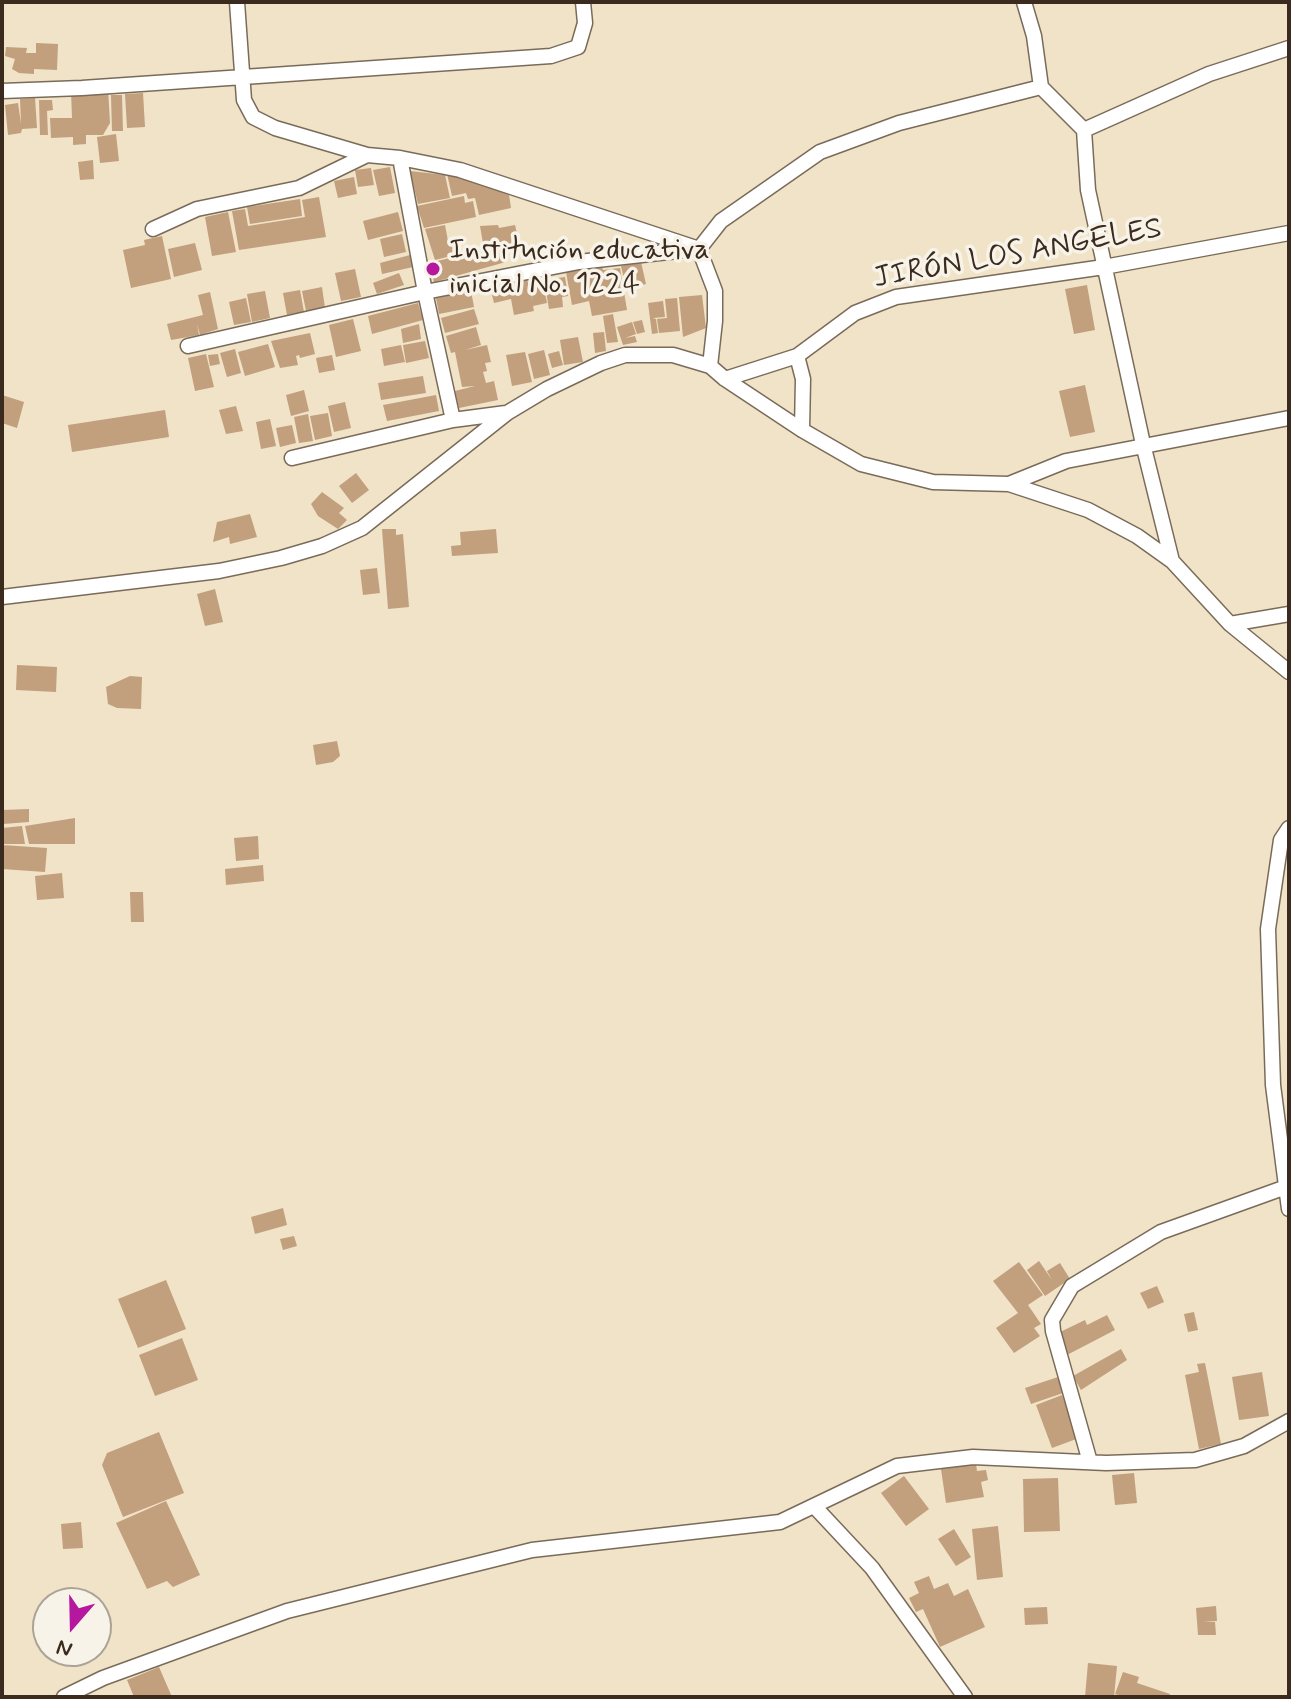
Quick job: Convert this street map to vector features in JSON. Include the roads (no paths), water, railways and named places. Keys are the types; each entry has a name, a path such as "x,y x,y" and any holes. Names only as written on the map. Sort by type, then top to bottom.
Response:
{"street":[{"path":"237,2 244,100 253,117 275,128 367,155 460,170 699,249"},
{"path":"2,91 551,56 578,47 585,23 583,2"},
{"path":"1024,2 1034,36 1041,87 1084,130 1088,190 1143,444 1172,561"},
{"path":"1084,130 1209,74 1289,48"},
{"path":"188,346 425,292 579,262 699,249 721,221 820,152 899,123 1041,87"},
{"path":"153,229 197,209 299,188 367,155"},
{"path":"400,158 453,420"},
{"name":"JIRÓN LOS ANGELES","path":"725,379 797,356 855,313 896,297 1104,267 1289,233"},
{"path":"699,249 715,291 710,366"},
{"path":"2,597 219,571 322,546 362,528 507,413 547,389 625,355 673,355 710,366 802,430 861,464 933,482 1009,484 1088,510 1137,536 1172,561 1230,624 1289,672"},
{"path":"797,356 803,379 802,430"},
{"path":"292,458 453,420 507,413"},
{"path":"1009,484 1066,461 1289,418"},
{"path":"1230,624 1289,614"},
{"path":"1289,828 1281,840 1268,929 1273,1085 1289,1209"},
{"path":"1090,1462 1052,1320 1072,1286 1161,1232 1286,1187"},
{"path":"64,1697 103,1678 287,1611 532,1550 780,1522 897,1466 973,1457 1090,1462 1195,1460 1244,1446 1289,1421"},
{"path":"814,1506 872,1568 965,1697"}],"place":[{"name":"Institución educativa inicial No. 1224","path":"433,269"}]}
